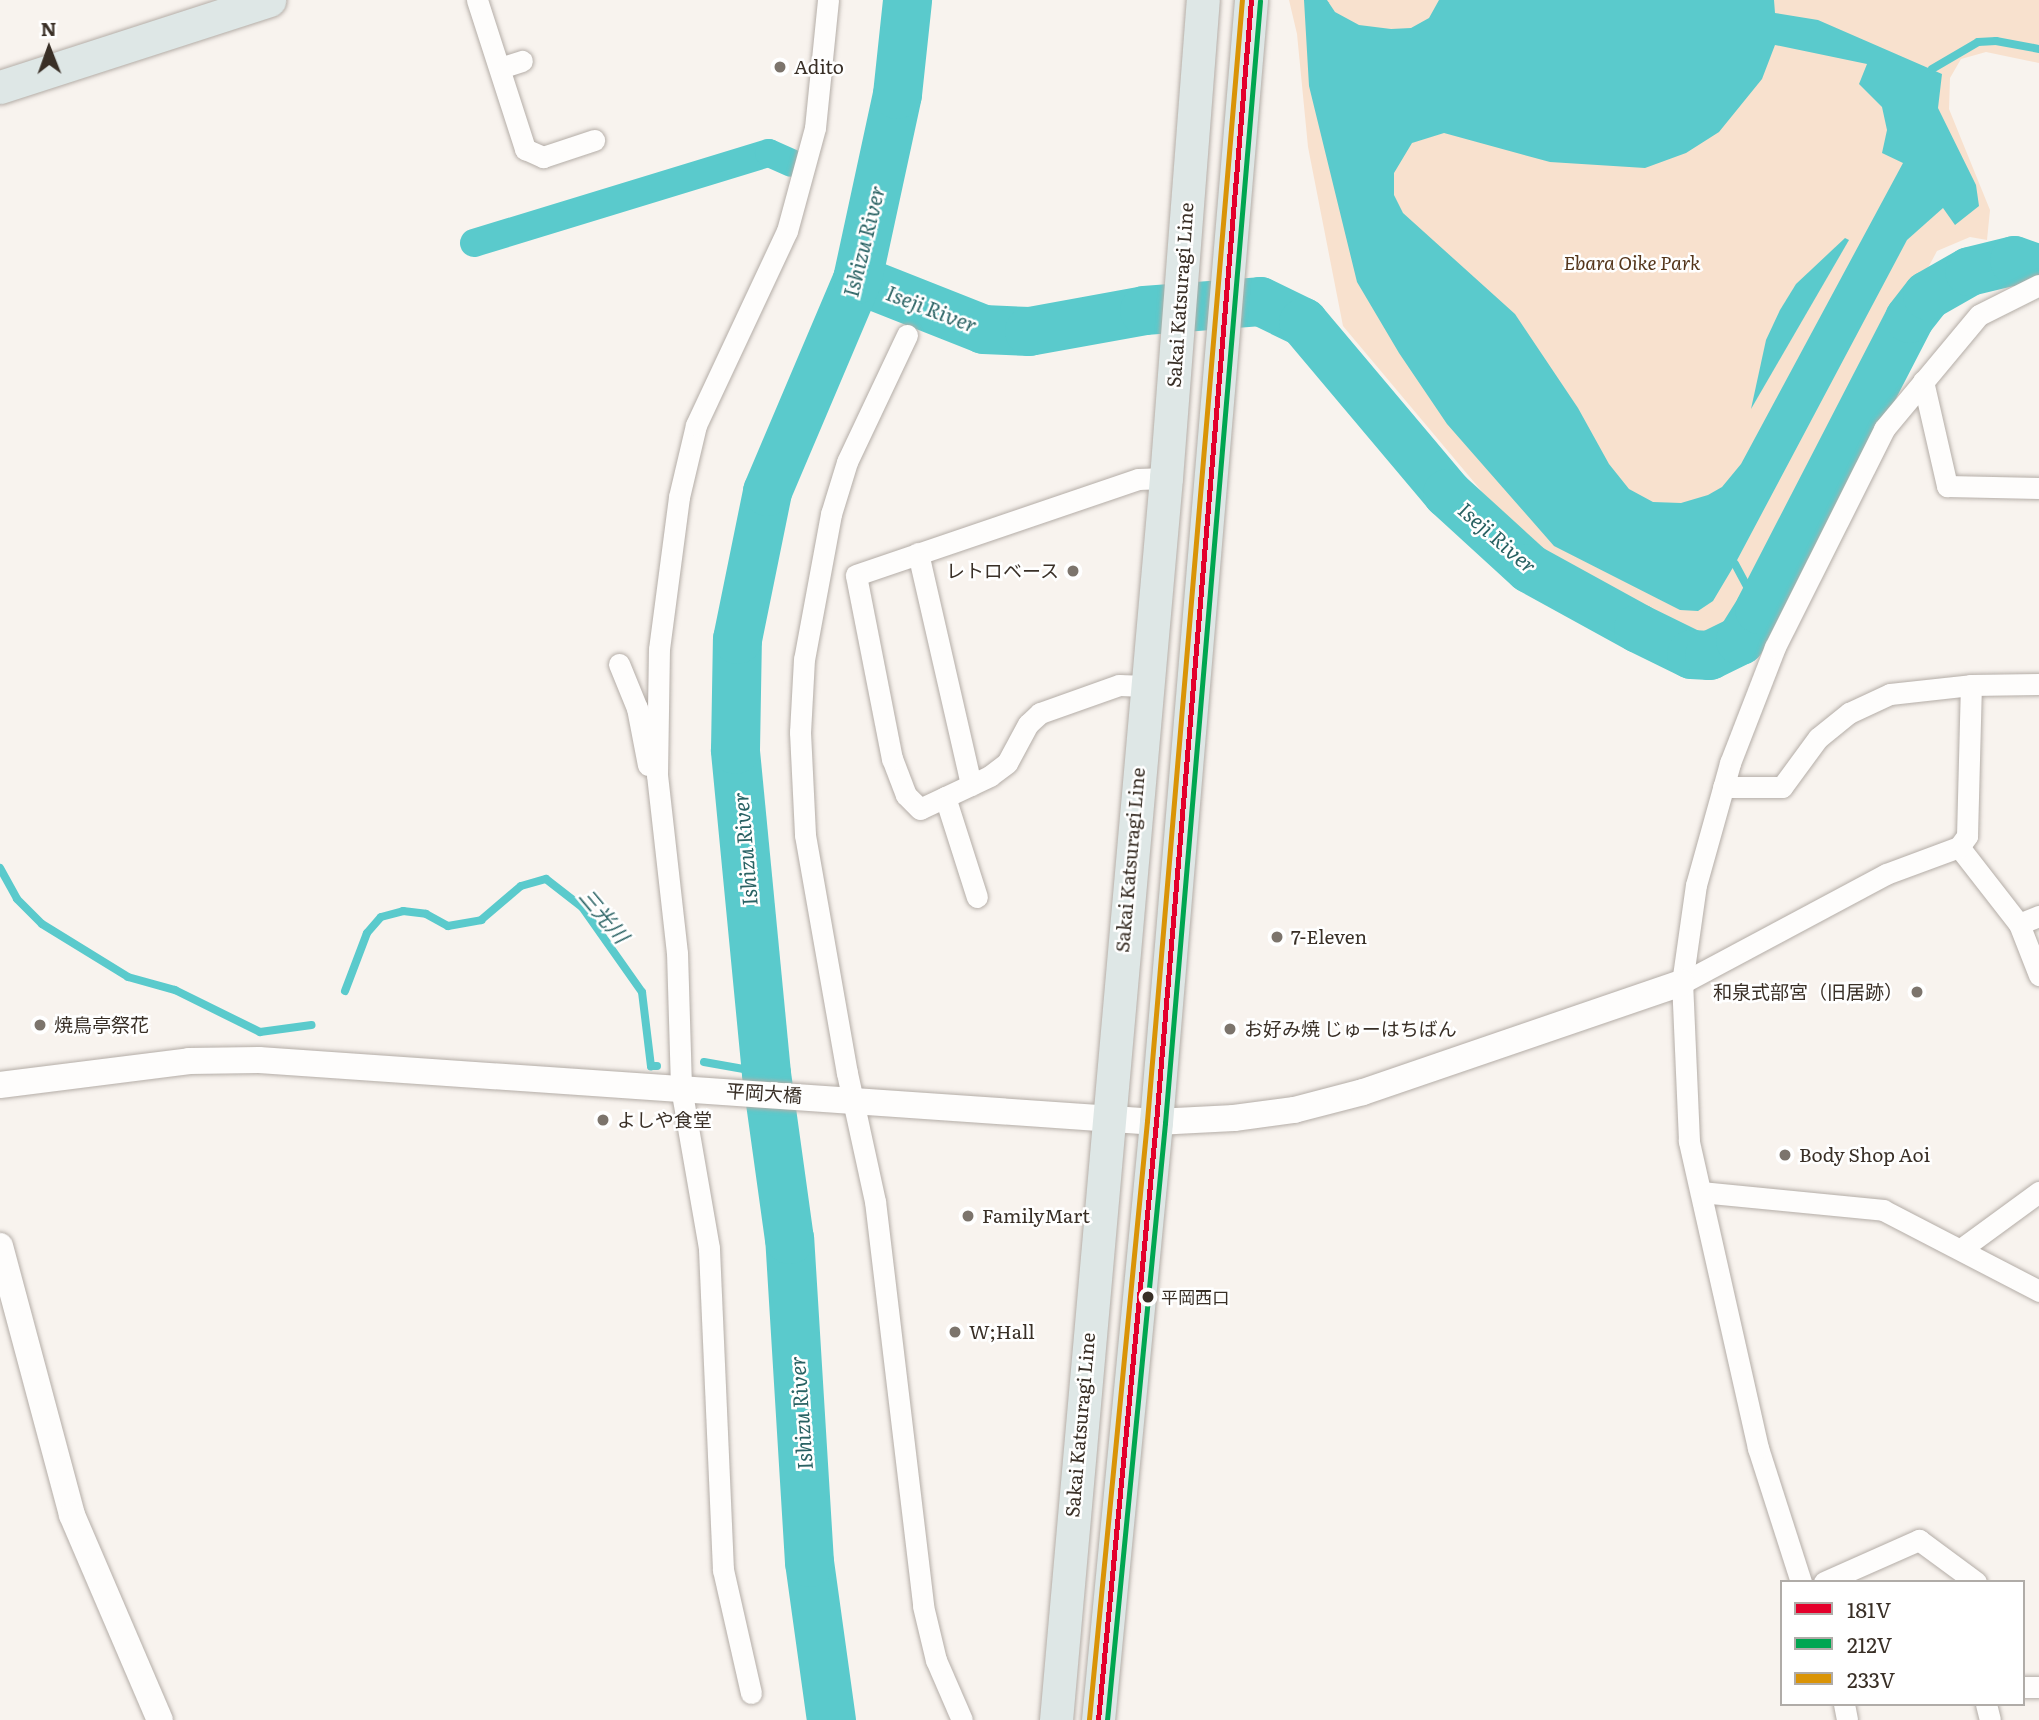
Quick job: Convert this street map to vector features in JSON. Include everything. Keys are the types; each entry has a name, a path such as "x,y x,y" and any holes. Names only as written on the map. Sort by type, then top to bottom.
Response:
{"main road":[{"path":"0,87 269,0"},
{"name":"Sakai Katsuragi Line","path":"1056,1720 1106,1119 1166,478 1203,0"},
{"path":"1098,1720 1156,1122 1251,0"}],"street":[{"path":"477,0 525,149 543,157 594,139"},
{"path":"751,1693 723,1570 709,1248 687,1088 677,953 657,775 659,649 679,497 696,425 787,230 815,128 828,0"},
{"path":"500,68 522,61"},
{"path":"1800,1580 1758,1448 1689,1141 1682,983 1696,886 1723,787 1775,647 1884,429 1979,315 2039,285"},
{"path":"907,335 847,461 831,514 804,659 800,732 805,835 844,1100 875,1201 923,1606 936,1660 962,1720"},
{"path":"1923,381 1947,486 2039,488"},
{"path":"1146,686 1119,685 1040,713 1028,724 1007,762 971,785 920,809 906,794 892,759 856,575 1138,479 1166,478"},
{"path":"918,553 971,785"},
{"path":"620,664 638,709 647,763 657,775"},
{"path":"1723,787 1782,787 1818,738 1849,713 1890,694 1971,685 2039,684"},
{"path":"1682,983 1886,874 1959,847 1967,836 1971,685"},
{"path":"945,797 977,897"},
{"path":"1959,847 2029,920 2039,975"},
{"name":"平岡大橋","path":"0,1085 189,1061 259,1060 1156,1122 1234,1118 1352,1095 1682,983"},
{"path":"1701,1192 1884,1210 2039,1291"},
{"path":"1962,1249 2039,1192"},
{"path":"0,1246 72,1515 160,1720"},
{"path":"1829,1580 1919,1540 1973,1580"}],"green space":[{"name":"Ebara Oike Park","path":"1289,0 2039,0 2039,63 1986,52 1961,59 1950,78 1949,109 1990,210 1987,240 1970,237 1937,251 1770,564 1735,619 1700,634 1547,554 1484,494 1343,326 1308,147 1297,34"}],"water":[{"path":"1304,0 1327,0 1335,12 1359,25 1391,29 1411,28 1429,18 1439,0 1774,0 1775,13 1818,20 1942,74 1938,108 1976,185 1979,206 1955,225 1943,208 1907,240 1713,601 1698,611 1680,610 1554,546 1447,424 1399,353 1357,282 1309,86","holes":["1775,45 1867,64 1859,84 1882,107 1887,130 1882,153 1903,163 1741,464 1722,487 1708,495 1681,503 1653,502 1629,489 1609,464 1578,408 1515,314 1403,213 1394,195 1394,173 1412,143 1444,133 1550,162 1645,168 1686,153 1719,132 1762,79"]},
{"path":"1845,238 1849,240 1751,409 1766,340 1780,310 1796,284"}],"waterway":[{"name":"Ishizu River","path":"831,1720 809,1562 789,1239 766,1073 735,749 737,639 767,491 857,279 897,94 907,0"},
{"path":"1932,69 1978,42 1996,41 2039,49"},
{"path":"474,243 769,153 791,163"},
{"name":"Iseji River","path":"857,279 983,329 1029,331 1144,310 1260,301 1303,322 1447,493 1529,568 1691,654 1709,655 1740,640 1759,609 1909,318 1927,295 1969,271 2014,260 2039,269"},
{"path":"1735,564 1759,609"},
{"name":"三光川","path":"0,868 17,899 42,924 128,977 175,990 260,1032 312,1025"},
{"name":"三光川","path":"345,991 367,933 381,917 403,911 426,914 448,926 481,920 521,886 546,879 582,907 642,992 651,1066 657,1066"},
{"name":"三光川","path":"704,1062 766,1073"}],"transit line":[{"name":"233V","path":"1089,1719 1147,1121 1242,0"},
{"name":"181V","path":"1098,1720 1156,1122 1251,0"},
{"name":"212V","path":"1107,1720 1165,1123 1260,1"}],"place":[{"name":"Adito","path":"780,67"},
{"name":"レトロベース","path":"1073,571"},
{"name":"7-Eleven","path":"1277,937"},
{"name":"和泉式部宮（旧居跡）","path":"1917,992"},
{"name":"焼鳥亭祭花","path":"40,1025"},
{"name":"お好み焼 じゅーはちばん","path":"1230,1029"},
{"name":"よしや食堂","path":"603,1120"},
{"name":"Body Shop Aoi","path":"1785,1155"},
{"name":"FamilyMart","path":"968,1216"},
{"name":"平岡西口","path":"1148,1297"},
{"name":"W;Hall","path":"955,1332"}]}
